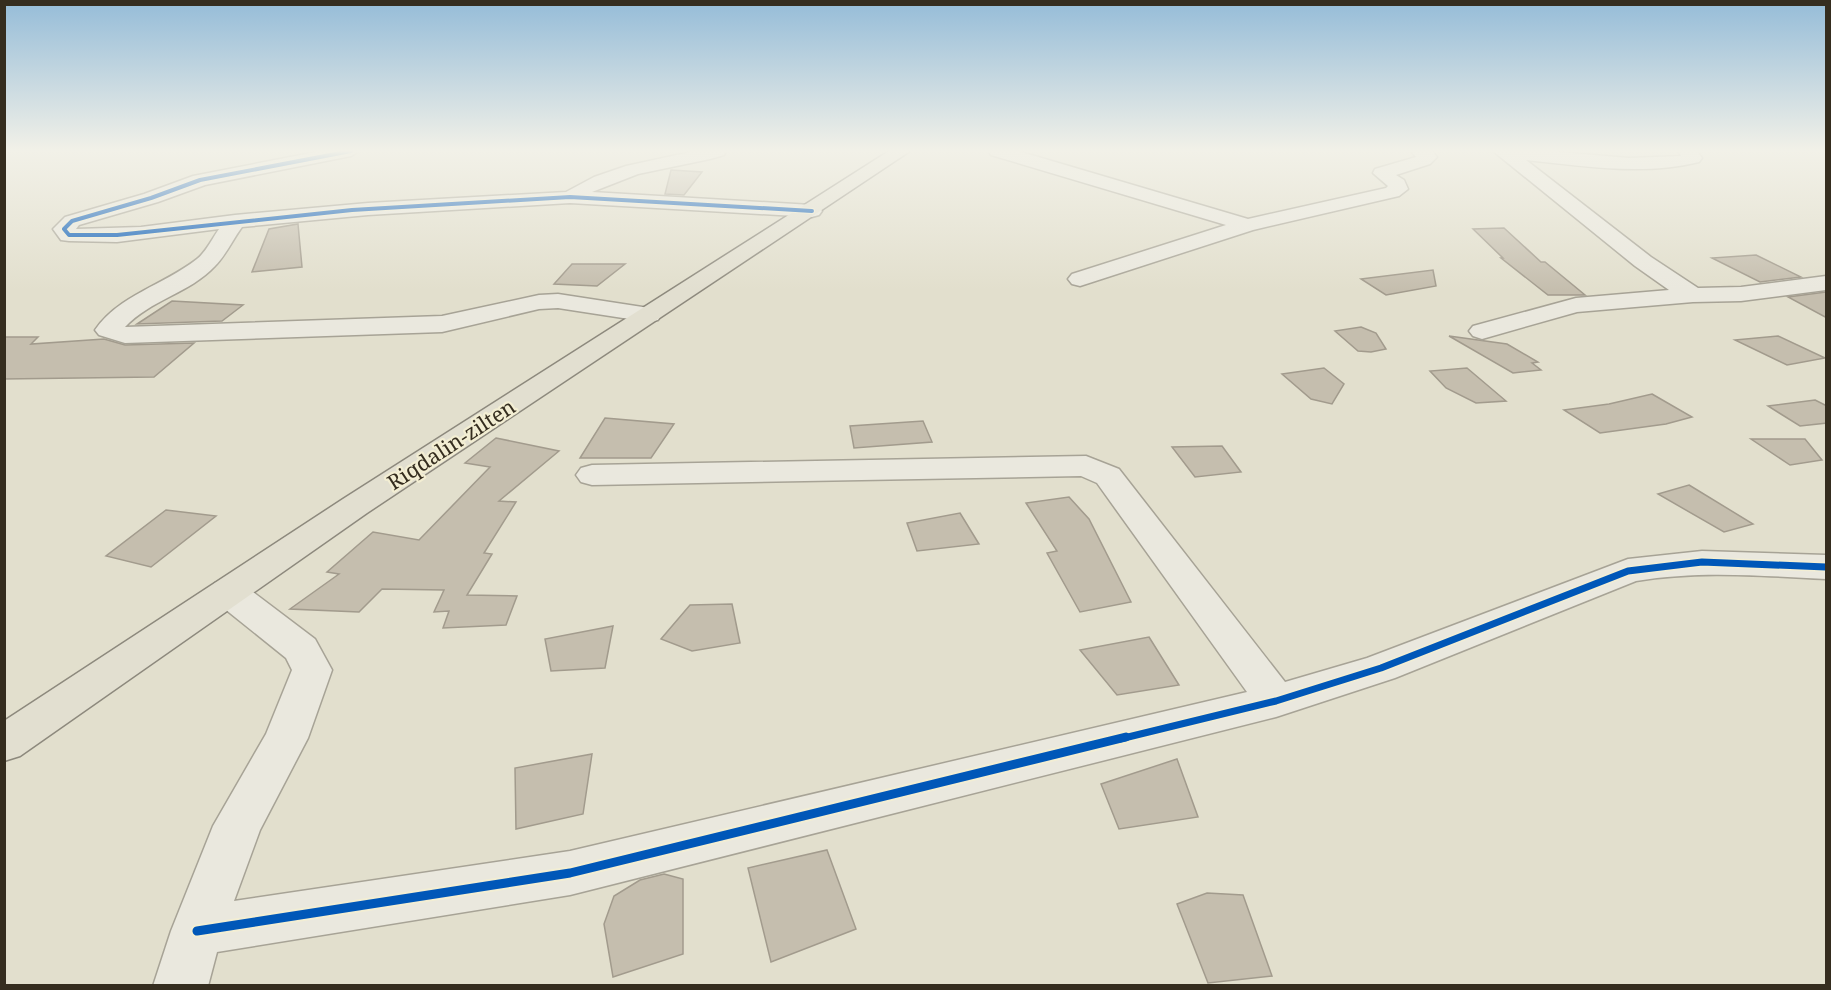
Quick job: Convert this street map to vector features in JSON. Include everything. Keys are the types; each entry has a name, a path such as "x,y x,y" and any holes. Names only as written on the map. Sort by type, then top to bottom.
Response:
{"main road":[{"name":"Riqdalin-zilten","path":"4,744 355,506 833,197"}],"street":[{"path":"153,197 72,221 64,229 69,235 85,237 157,232 235,221 380,208 538,201 568,197"},
{"path":"573,197 812,211"},
{"path":"1159,197 1247,225"},
{"path":"1080,279 1247,225 1369,197"},
{"path":"1563,197 1623,248 1693,295"},
{"path":"235,221 207,262 182,280 126,311 108,330 124,335 431,325 539,302 558,301 649,315"},
{"path":"1482,331 1576,305 1693,295 1741,294 1827,283"},
{"path":"592,475 1086,466 1108,476 1276,701"},
{"path":"197,931 570,873 1276,701 1381,668 1628,572 1652,566 1735,562 1827,567"},
{"path":"180,986 197,931 237,826 286,738 312,670 301,649 228,592"}],"building":[{"path":"298,224 302,267 252,272 269,229"},
{"path":"1504,228 1541,262 1545,262 1585,295 1548,295 1501,258 1503,258 1473,229"},
{"path":"1756,255 1801,277 1760,282 1712,258"},
{"path":"572,264 625,264 597,286 554,284"},
{"path":"1433,270 1436,286 1386,295 1361,279"},
{"path":"1826,292 1827,318 1788,297"},
{"path":"172,301 243,305 222,321 137,324"},
{"path":"1361,327 1376,333 1386,349 1371,352 1358,351 1335,331"},
{"path":"1449,336 1507,344 1538,362 1532,363 1541,370 1513,373"},
{"path":"1778,336 1825,358 1787,365 1735,340"},
{"path":"4,337 38,337 31,344 104,339 125,345 194,343 154,377 4,379"},
{"path":"1324,368 1344,384 1332,404 1311,399 1282,374"},
{"path":"1467,368 1506,401 1476,403 1446,388 1430,371"},
{"path":"1652,394 1692,417 1666,424 1600,433 1564,410 1609,404"},
{"path":"1815,400 1827,406 1827,423 1800,426 1768,406"},
{"path":"605,418 674,424 651,458 580,458"},
{"path":"923,421 932,442 854,448 850,426"},
{"path":"496,438 559,451 499,501 516,502 484,553 492,554 467,595 517,596 506,625 443,628 449,611 434,612 444,590 382,589 359,612 290,609 339,574 327,572 373,532 419,540 490,467 465,463"},
{"path":"1751,439 1805,439 1822,460 1790,465"},
{"path":"1222,446 1241,472 1195,477 1172,447"},
{"path":"1689,485 1753,524 1724,532 1658,494"},
{"path":"1069,497 1089,519 1131,602 1080,612 1047,553 1057,551 1026,503"},
{"path":"166,510 216,516 151,567 106,556"},
{"path":"960,513 979,544 917,551 907,523"},
{"path":"732,604 740,643 692,651 661,639 690,605"},
{"path":"613,626 605,668 551,671 545,639"},
{"path":"1149,637 1179,685 1117,695 1080,650"},
{"path":"592,754 583,814 516,829 515,768"},
{"path":"1177,759 1198,817 1119,829 1101,784"},
{"path":"827,850 856,929 771,962 748,868"},
{"path":"664,874 683,879 683,954 613,977 604,924 614,896 640,880"},
{"path":"1207,893 1243,895 1272,976 1208,983 1177,904"}],"cycle path":[{"path":"153,197 72,221 64,229 69,235 117,235 352,210 568,197"},
{"path":"573,197 812,211"},
{"path":"197,931 570,873 1276,701 1381,668 1628,571 1702,562 1752,562 1826,567"}]}
